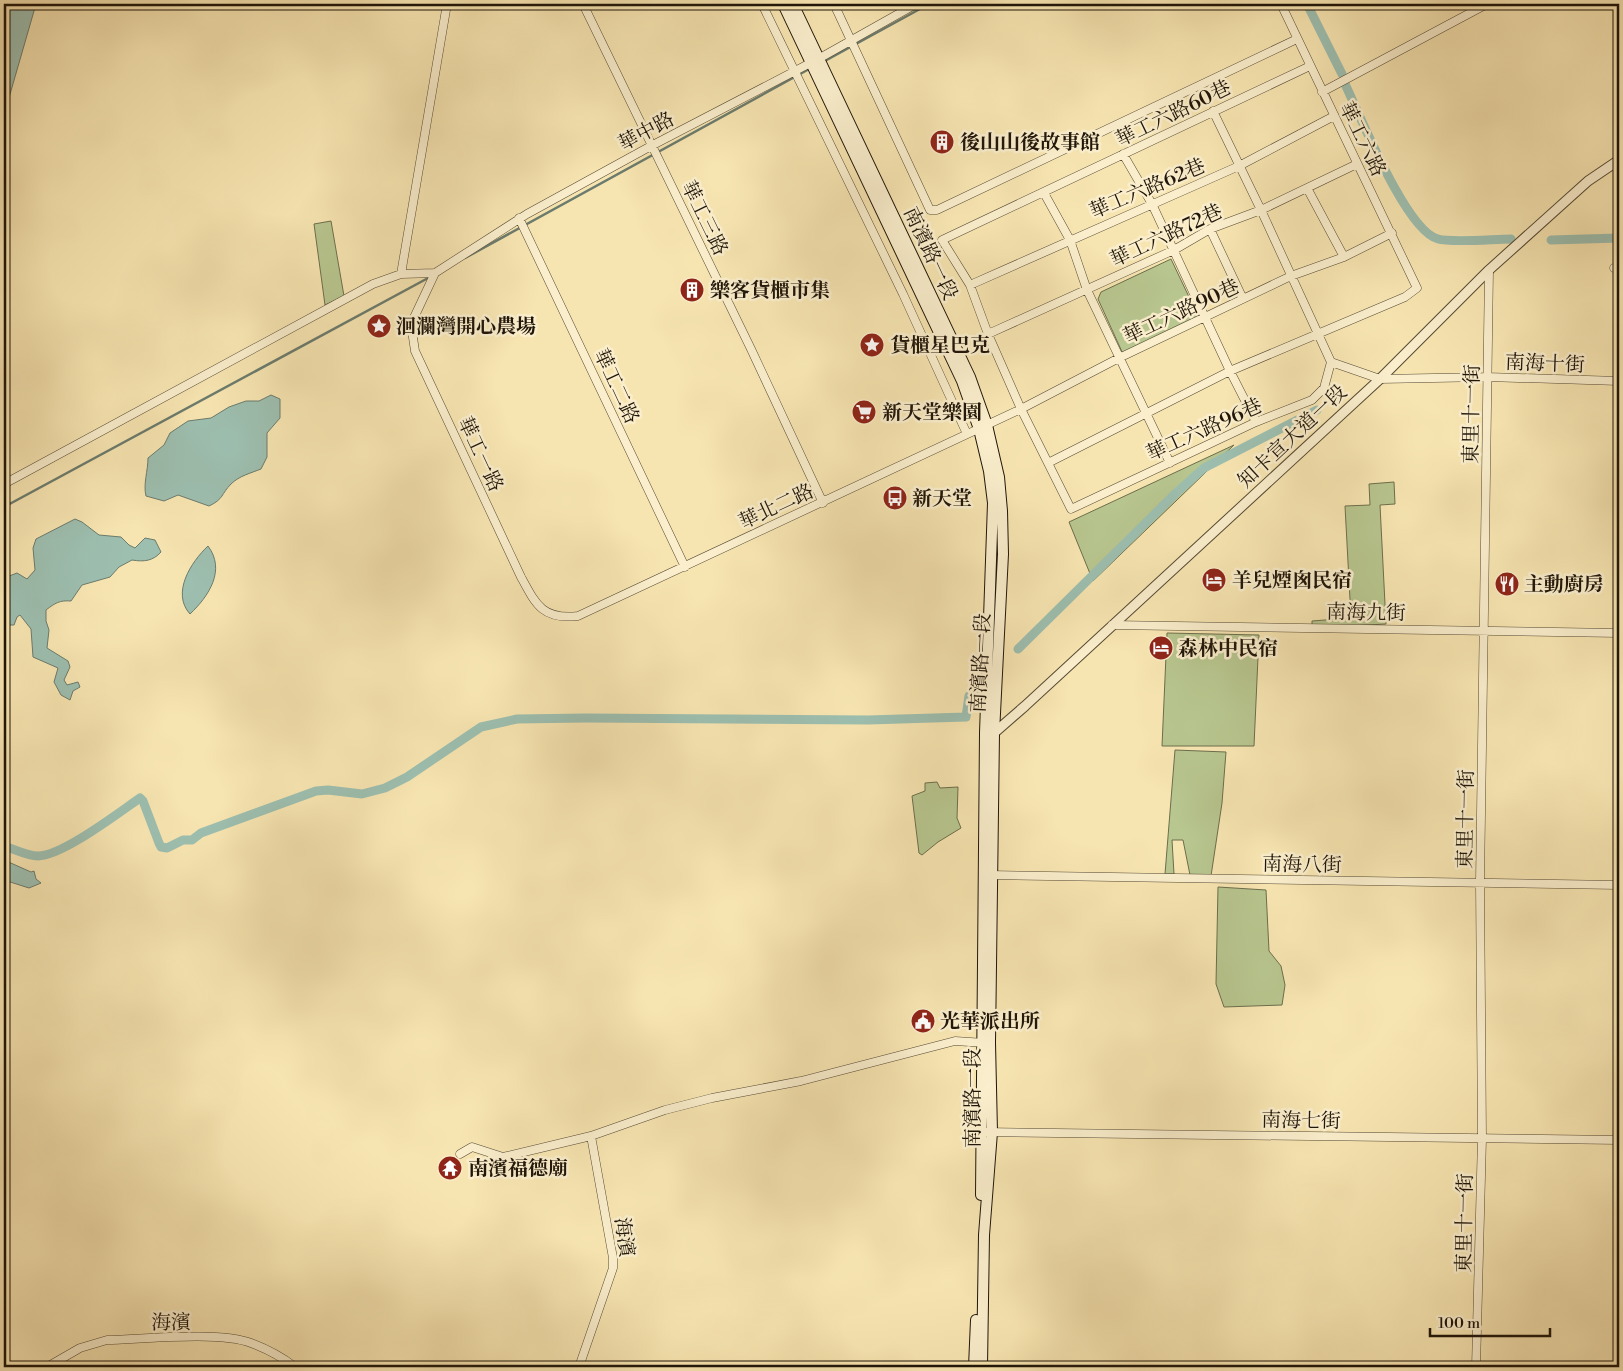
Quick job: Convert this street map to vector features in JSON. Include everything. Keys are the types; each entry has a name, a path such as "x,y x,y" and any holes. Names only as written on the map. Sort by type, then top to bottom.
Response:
{"main road":[{"name":"南濱路一段","path":"783,4 816,61"},
{"name":"南濱路一段","path":"793,4 816,61 983,427 999,477 1002,511 1002,554 990,733 985,1043 987,1132 982,1367"},
{"name":"南濱路一段","path":"974,1367 987,1132"}],"street":[{"path":"401,274 447,4"},
{"name":"華工三路","path":"583,4 751,348 823,502"},
{"path":"762,4 903,294 967,434"},
{"path":"834,4 930,210 937,210 1297,39"},
{"name":"華中路","path":"435,273 519,218 651,146 816,61 916,4"},
{"name":"華工六路","path":"1281,4 1417,288 1405,297 1319,334"},
{"path":"1322,92 1487,4"},
{"name":"華工六路60巷","path":"970,285 942,240 1310,66"},
{"path":"1213,111 1331,362 1380,379"},
{"name":"華工六路62巷","path":"970,285 1239,166 1334,116"},
{"path":"1123,154 1152,204 1230,372 1256,422"},
{"name":"知卡宣大道一段","path":"990,733 1112,625 1380,379 1489,270 1588,181 1619,160"},
{"name":"華工六路72巷","path":"988,334 1174,250 1210,229 1261,210 1357,164"},
{"path":"1307,188 1344,257"},
{"path":"1044,193 1070,240 1087,290 1170,462"},
{"name":"華工二路","path":"519,218 685,568"},
{"path":"1210,229 1243,299"},
{"name":"華工六路90巷","path":"983,427 1119,358 1205,319 1243,299 1292,276 1344,257 1392,233"},
{"name":"東里十一街","path":"1476,1367 1482,1138 1480,882 1489,270"},
{"path":"4,484 390,277 401,274 435,273"},
{"name":"華工一路","path":"435,273 411,324 415,351 532,598 540,609 549,614 563,618 578,616"},
{"path":"970,285 988,334 1021,409 1048,463 1230,372 1319,334"},
{"name":"華工六路96巷","path":"1048,463 1071,509 1256,422 1312,400 1324,388 1331,362"},
{"name":"南海十街","path":"1380,379 1487,377 1619,381"},
{"name":"華北二路","path":"578,616 685,568 983,427"},
{"name":"南海九街","path":"1112,625 1619,633"},
{"name":"南海八街","path":"989,875 1619,885"},
{"path":"460,1154 472,1147 503,1158 591,1136 666,1110 734,1093 801,1081 956,1041 985,1043"},
{"name":"南海七街","path":"987,1132 1619,1140"},
{"name":"海濱","path":"579,1367 613,1268 613,1258 591,1136"},
{"name":"海濱","path":"47,1367 95,1342 199,1338 250,1342 283,1358 295,1367"}],"green space":[{"path":"331,221 344,296 325,305 314,224"},
{"path":"1171,259 1199,318 1123,354 1098,299 1101,292"},
{"path":"1234,445 1093,581 1069,522"},
{"path":"1394,482 1395,504 1380,505 1386,624 1312,628 1312,621 1351,618 1345,506 1370,505 1369,484"},
{"path":"1167,633 1259,635 1254,746 1162,746"},
{"path":"1175,750 1226,752 1222,803 1211,876 1190,875 1183,840 1172,840 1174,874 1165,874"},
{"path":"937,782 940,788 958,787 957,818 961,828 938,842 922,855 919,853 912,796 925,791 925,783"},
{"path":"1218,887 1266,890 1269,951 1281,966 1285,985 1282,1005 1224,1007 1216,984"}],"shaded area":[{"path":"4,4 36,4 4,115"},
{"path":"271,395 280,399 280,418 267,433 267,457 261,469 234,481 220,499 209,506 178,495 164,501 146,496 148,458 164,445 170,433 188,421 211,418 229,407 246,401 259,401"},
{"path":"75,519 99,535 121,537 135,548 145,538 155,540 161,552 148,560 132,560 119,567 110,577 82,585 71,601 58,602 46,610 46,621 49,630 47,648 68,661 70,667 64,680 67,685 78,682 80,687 73,691 70,700 61,695 54,682 58,668 33,657 31,629 20,615 17,617 14,625 8,625 4,607 4,578 17,573 27,579 35,570 33,548 36,539"},
{"path":"208,546 215,564 213,582 209,591 190,614 182,597 183,587 195,560"},
{"path":"4,860 31,872 34,871 36,879 41,883 29,888 4,880"}],"waterway":[{"path":"823,62 929,4"},
{"path":"1307,4 1342,74"},
{"path":"465,258 811,68"},
{"path":"1345,84 1398,195 1425,231 1438,239 1444,240 1511,239"},
{"path":"1551,240 1619,238"},
{"path":"4,507 430,277"},
{"path":"1018,649 1176,493 1204,468 1317,410"},
{"path":"4,846 34,856 48,854 90,833 140,798 143,801 161,847 167,848 183,840 192,840 201,833 316,791 328,790 362,794 385,788 407,777 481,727 517,719 868,720 966,717 969,696 977,687"}],"place":[{"name":"後山山後故事館","path":"942,142"},
{"name":"樂客貨櫃市集","path":"692,290"},
{"name":"洄瀾灣開心農場","path":"379,326"},
{"name":"貨櫃星巴克","path":"872,345"},
{"name":"新天堂樂園","path":"864,412"},
{"name":"新天堂","path":"895,498"},
{"name":"羊兒煙囪民宿","path":"1214,580"},
{"name":"主動廚房","path":"1507,584"},
{"name":"森林中民宿","path":"1161,648"},
{"name":"光華派出所","path":"923,1021"},
{"name":"南濱福德廟","path":"450,1168"}]}
